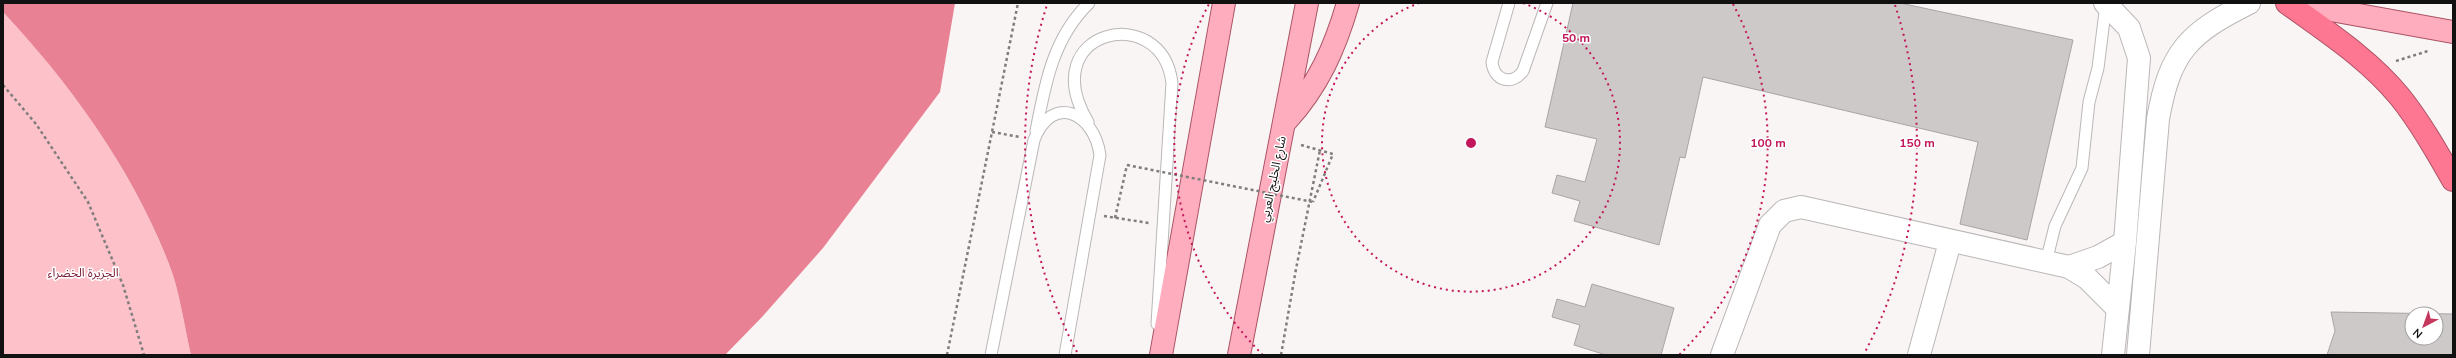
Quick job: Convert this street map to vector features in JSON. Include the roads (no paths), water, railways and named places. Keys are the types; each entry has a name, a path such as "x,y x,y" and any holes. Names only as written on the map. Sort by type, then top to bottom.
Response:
{"highway":[{"path":"2288,3 2341,42 2381,75 2401,98 2453,180"}],"main road":[{"path":"1161,355 1224,3"},
{"name":"شارع الخليج العربي","path":"1239,355 1307,3"},
{"path":"1283,131 1312,90 1323,71 1348,3"},
{"path":"2292,3 2453,32"}],"street":[{"path":"2106,3 2130,28 2139,58 2125,242 2113,355"},
{"path":"2138,355 2158,118 2164,86 2176,58 2198,33 2219,18 2249,3"},
{"path":"1722,355 1766,233 1776,217 1784,212 1800,206 1950,242 2069,267 2088,278 2118,309"},
{"path":"1919,355 1950,242"},
{"path":"2069,267 2098,257 2125,242"}],"lane":[{"path":"991,355 1034,140 1052,62 1064,36 1089,3"},
{"path":"1509,3 1492,62 1493,70 1497,76 1504,80 1512,80 1518,77 1523,71 1547,3"},
{"path":"2046,262 2055,226 2082,168 2089,102 2098,68 2106,3"},
{"path":"1065,355 1100,164 1099,147 1091,127 1078,103 1074,82 1077,63 1085,47 1097,34 1116,27 1128,27 1148,36 1162,49 1167,57 1172,83 1155,355"},
{"path":"1034,140 1045,121 1061,113 1075,115 1091,127"}],"park label":[{"name":"الجزيرة الخضراء","path":"83,273"}]}
